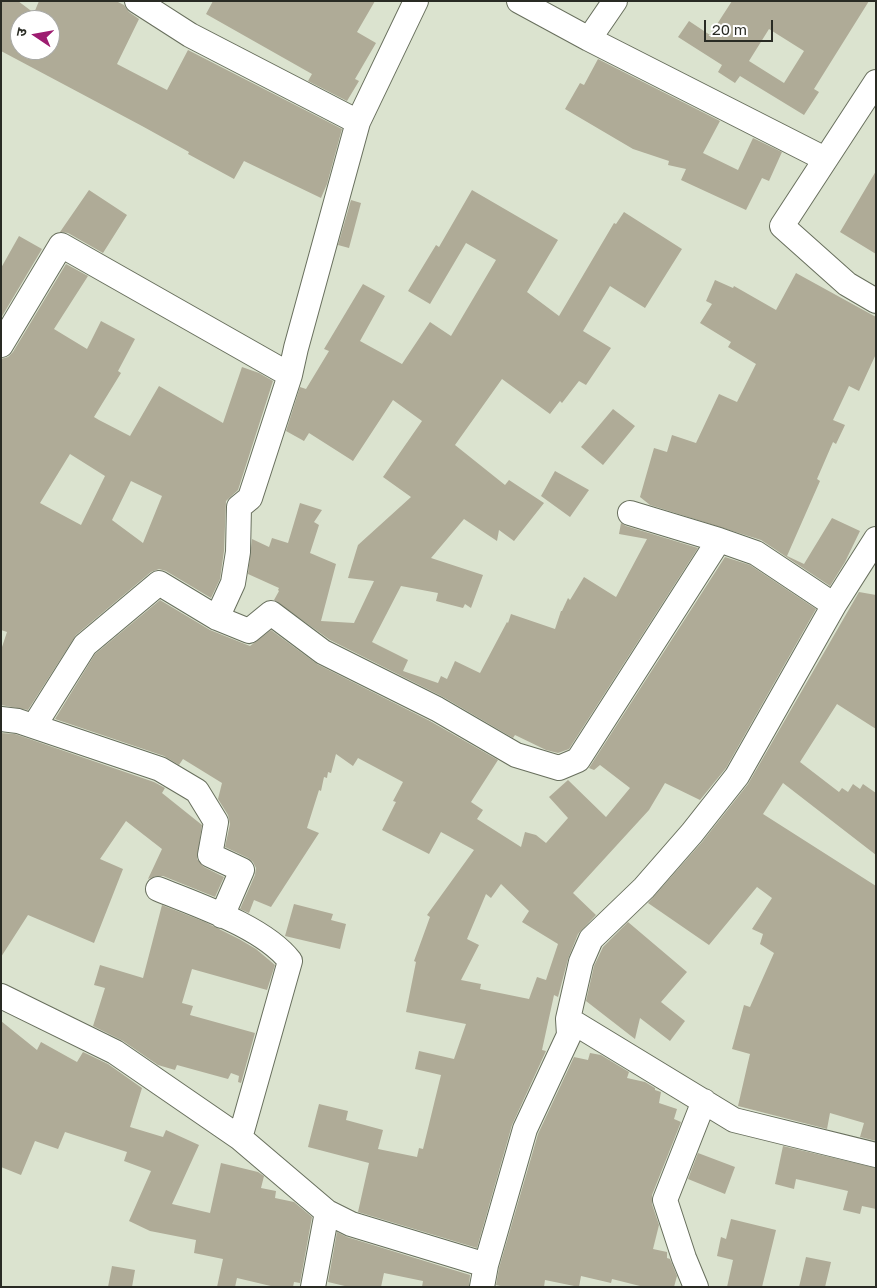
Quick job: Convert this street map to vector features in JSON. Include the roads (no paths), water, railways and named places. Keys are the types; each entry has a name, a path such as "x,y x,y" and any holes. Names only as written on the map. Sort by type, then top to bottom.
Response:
{"street":[{"path":"137,1 190,35 358,122"},
{"path":"216,618 233,583 238,552 239,507 250,498 290,375 358,122 416,1"},
{"path":"519,1 589,39 825,159"},
{"path":"589,39 616,1"},
{"path":"876,82 782,226 847,284 876,301"},
{"path":"1,344 61,245 290,375"},
{"path":"630,513 756,553 834,605"},
{"path":"1,996 115,1052 240,1138 327,1212 484,1281 525,1129 569,1035 568,1019 581,962 591,939 644,888 692,833 737,776 834,605 876,539"},
{"path":"34,726 84,645 159,583 216,618 248,631 271,612 323,652 437,709 516,755 559,768 578,760 719,540"},
{"path":"1,719 18,721 118,756 160,768 197,790 216,822 210,855 242,870 222,916"},
{"path":"158,889 222,916 254,932 284,953 290,961 240,1138"},
{"path":"568,1019 734,1120 876,1155"},
{"path":"696,1287 684,1258 665,1200 704,1101"},
{"path":"313,1287 327,1212"}]}
